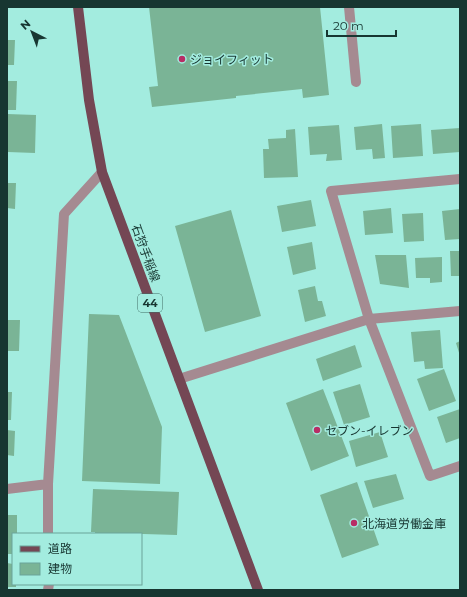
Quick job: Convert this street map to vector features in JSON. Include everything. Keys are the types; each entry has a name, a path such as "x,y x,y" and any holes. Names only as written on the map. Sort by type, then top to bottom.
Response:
{"main road":[{"name":"石狩手稲線","path":"78,7 89,100 102,172 258,590"}],"street":[{"path":"349,7 356,82"},
{"path":"48,533 48,484 64,214 102,172"},
{"path":"460,179 331,191 370,319 430,476 460,466"},
{"path":"179,378 370,319 460,311"},
{"path":"7,489 48,484"}],"building":[{"path":"149,7 320,7 329,95 303,98 302,89 152,107 149,87 158,86"},
{"path":"7,40 15,40 14,65 7,65"},
{"path":"7,81 17,81 16,110 7,110"},
{"path":"7,114 36,115 35,153 8,152"},
{"path":"382,124 385,158 373,159 372,149 356,150 354,127"},
{"path":"421,124 423,156 393,158 391,126"},
{"path":"339,125 342,160 326,161 327,154 310,155 308,127"},
{"path":"460,128 460,152 433,154 431,130"},
{"path":"295,129 298,177 264,178 263,149 269,149 268,139 286,138 286,130"},
{"path":"7,183 16,183 15,209 7,208"},
{"path":"311,200 316,226 282,232 277,206"},
{"path":"391,208 393,233 365,235 363,211"},
{"path":"460,209 460,239 445,240 442,211"},
{"path":"231,210 261,316 205,332 175,226"},
{"path":"423,213 424,241 404,242 402,214"},
{"path":"312,242 316,269 293,275 287,247"},
{"path":"450,251 460,251 460,276 451,276"},
{"path":"375,255 406,255 409,288 380,284"},
{"path":"442,257 442,282 430,283 430,278 416,278 415,258"},
{"path":"315,286 318,301 322,301 326,316 305,322 298,290"},
{"path":"89,314 119,315 162,427 160,484 82,481"},
{"path":"7,320 20,320 19,351 7,351"},
{"path":"440,330 443,368 425,369 424,361 414,362 411,332"},
{"path":"460,341 460,356 456,343"},
{"path":"355,345 362,367 323,381 316,359"},
{"path":"444,369 456,401 429,411 417,379"},
{"path":"360,384 370,417 344,425 333,392"},
{"name":"セブン-イレブン","path":"323,389 349,456 311,471 286,403"},
{"path":"7,392 12,392 11,420 7,420"},
{"path":"460,409 460,438 446,443 437,417"},
{"path":"7,430 15,431 14,456 7,455"},
{"path":"380,432 388,457 356,467 349,441"},
{"path":"396,474 404,499 373,508 364,481"},
{"path":"357,482 379,545 342,558 320,495"},
{"path":"93,489 179,492 177,535 91,532"},
{"path":"7,515 17,515 17,533 12,533 12,554 7,554"},
{"path":"7,563 12,564 12,585 16,585 16,587 7,587"}],"place":[{"name":"ジョイフィット","path":"182,59"},
{"name":"セブン-イレブン","path":"317,430"},
{"name":"北海道労働金庫","path":"354,523"}]}
